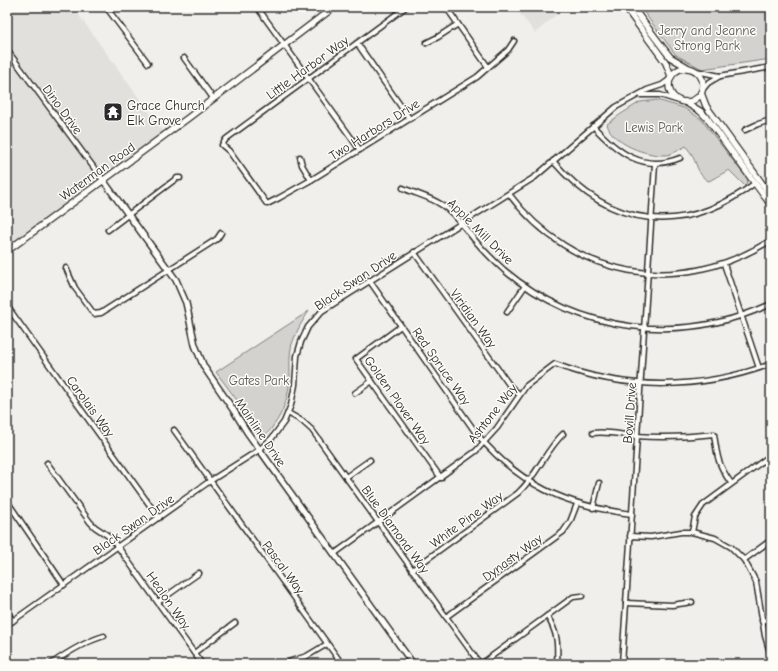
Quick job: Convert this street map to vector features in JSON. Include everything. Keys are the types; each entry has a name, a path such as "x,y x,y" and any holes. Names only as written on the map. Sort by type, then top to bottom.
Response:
{"main road":[{"path":"625,7 669,68 669,89 676,100 692,102 702,91"},
{"path":"632,7 670,58 687,68 696,71 702,79 702,91 706,106 771,196"},
{"name":"Waterman Road","path":"7,251 284,45 331,8"},
{"path":"670,78 676,70 687,68"},
{"path":"685,102 700,111 707,118 771,205"}],"street":[{"path":"106,7 148,63"},
{"path":"256,7 360,150"},
{"name":"Little Harbor Way","path":"266,204 229,151 222,145 226,139 406,7"},
{"path":"446,7 488,66"},
{"path":"426,43 438,38 458,24"},
{"name":"Two Harbors Drive","path":"266,204 311,180 471,80 508,50 514,41"},
{"path":"357,43 409,118"},
{"name":"Dino Drive","path":"7,50 103,180"},
{"path":"184,58 213,98"},
{"path":"702,91 708,83 720,76 771,67"},
{"path":"696,71 720,76"},
{"name":"Black Swan Drive","path":"7,626 210,481 259,450 278,431 288,413 295,390 296,356 300,342 308,327 322,311 369,280 535,177 616,107 647,90 662,86 670,78"},
{"path":"640,94 660,96 676,100"},
{"path":"745,130 771,120"},
{"path":"593,126 605,140 620,152 637,160 655,164 680,158"},
{"path":"300,157 302,165 311,180"},
{"path":"553,162 575,184 596,200 618,210 637,216 652,218 681,217 705,212 727,202 755,183"},
{"name":"Bovill Drive","path":"622,664 655,164"},
{"path":"108,230 177,178 180,178"},
{"name":"Mainline Drive","path":"103,180 169,270 181,291 186,303 195,345 204,367 259,450 413,664"},
{"name":"Apple Mill Drive","path":"403,188 432,199 442,205 462,223 494,261 525,286 545,298 575,312 606,322 644,328 664,329 697,326 742,316 771,304"},
{"path":"509,194 527,216 572,250 598,262 614,267 648,273 681,273 724,264 768,242"},
{"path":"66,268 75,288 94,314 101,313 217,239 221,233"},
{"name":"Viridian Way","path":"414,252 510,386 519,394"},
{"path":"724,264 759,368"},
{"name":"Red Spruce Way","path":"369,280 485,443 509,466 529,481 577,504 632,514"},
{"path":"507,312 525,286"},
{"name":"Carolais Way","path":"7,306 159,518"},
{"name":"Golden Plover Way","path":"401,326 356,359 441,478"},
{"name":"Ashtone Way","path":"334,554 441,478 485,443 497,428 519,394 534,378 555,364 598,377 641,383"},
{"path":"641,383 680,384 700,382 727,377 771,364"},
{"path":"355,393 372,381"},
{"name":"Blue Diamond Way","path":"288,413 297,417 308,426 481,664"},
{"name":"Pascal Way","path":"174,430 342,664"},
{"path":"593,433 600,432 637,437 676,437 714,434 718,460 721,468 731,483"},
{"name":"White Pine Way","path":"412,570 518,493 529,481 556,441 563,434"},
{"path":"692,532 695,518 703,505 771,455"},
{"path":"346,477 370,460"},
{"name":"Healon Way","path":"47,463 90,522 107,535 118,547 202,664"},
{"path":"593,508 599,484"},
{"path":"7,501 64,585"},
{"name":"Dynasty Way","path":"446,617 563,532 570,522 577,504"},
{"path":"630,536 651,537 672,533 692,532 723,542 738,554 749,567 756,582 762,621 771,656"},
{"path":"744,560 771,540"},
{"path":"158,602 199,573"},
{"path":"481,664 573,597 582,596"},
{"path":"626,603 672,605 692,602"},
{"path":"7,612 13,621"},
{"path":"547,616 552,624 557,638 557,663 604,664"},
{"path":"762,621 771,619"},
{"path":"194,653 235,623"},
{"path":"51,664 77,646 104,636"},
{"path":"287,664 291,661 307,656 327,644"}],"shaded area":[{"path":"7,7 73,7 165,134 7,251"},
{"path":"515,7 565,7 535,33"}],"green space":[{"name":"Jerry and Jeanne Strong Park","path":"640,7 771,7 771,59 702,69 676,55"},
{"name":"Lewis Park","path":"657,100 684,108 701,119 748,180 745,186 729,170 709,181 703,177 686,146 668,155 658,155 640,151 623,143 610,131 607,124 621,114 640,102"},
{"name":"Gates Park","path":"309,311 299,327 292,344 290,356 290,377 287,397 283,409 277,421 269,431 264,435 259,435 244,410 216,372"}],"place":[{"name":"Grace Church Elk Grove","path":"113,112"}]}
